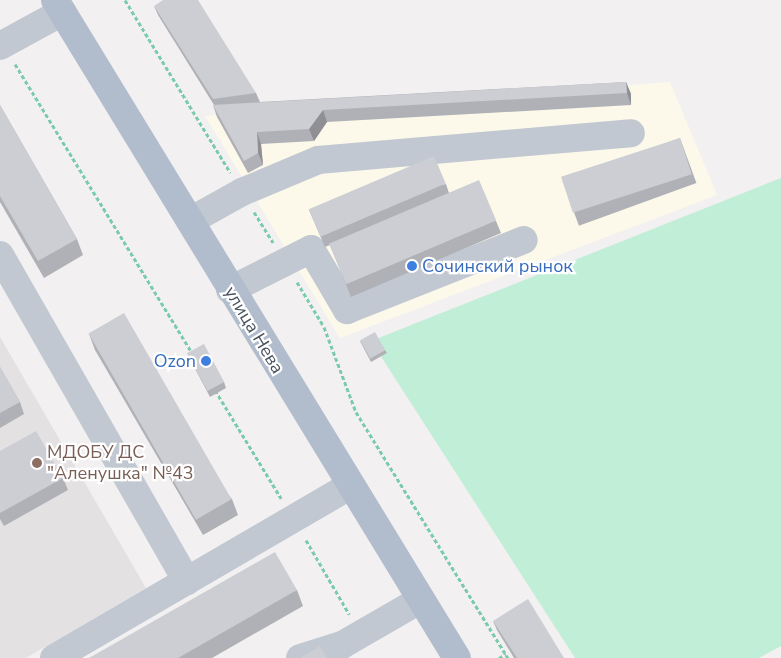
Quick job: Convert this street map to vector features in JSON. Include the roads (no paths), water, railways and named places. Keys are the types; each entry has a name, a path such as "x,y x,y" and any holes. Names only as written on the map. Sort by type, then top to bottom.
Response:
{"main road":[{"name":"улица Нева","path":"58,6 190,221 230,290 457,658"}],"street":[{"path":"2,46 58,6"},
{"path":"190,221 242,192 318,160 631,133"},
{"path":"230,290 311,249 347,310 524,240"},
{"path":"0,255 187,581"},
{"path":"54,658 350,486"},
{"path":"300,658 360,634 420,600"}],"place":[{"name":"Сочинский рынок","path":"412,266"},
{"name":"Ozon","path":"206,361"},
{"name":"МДОБУ ДС \"Аленушка\" №43","path":"37,463"}]}
